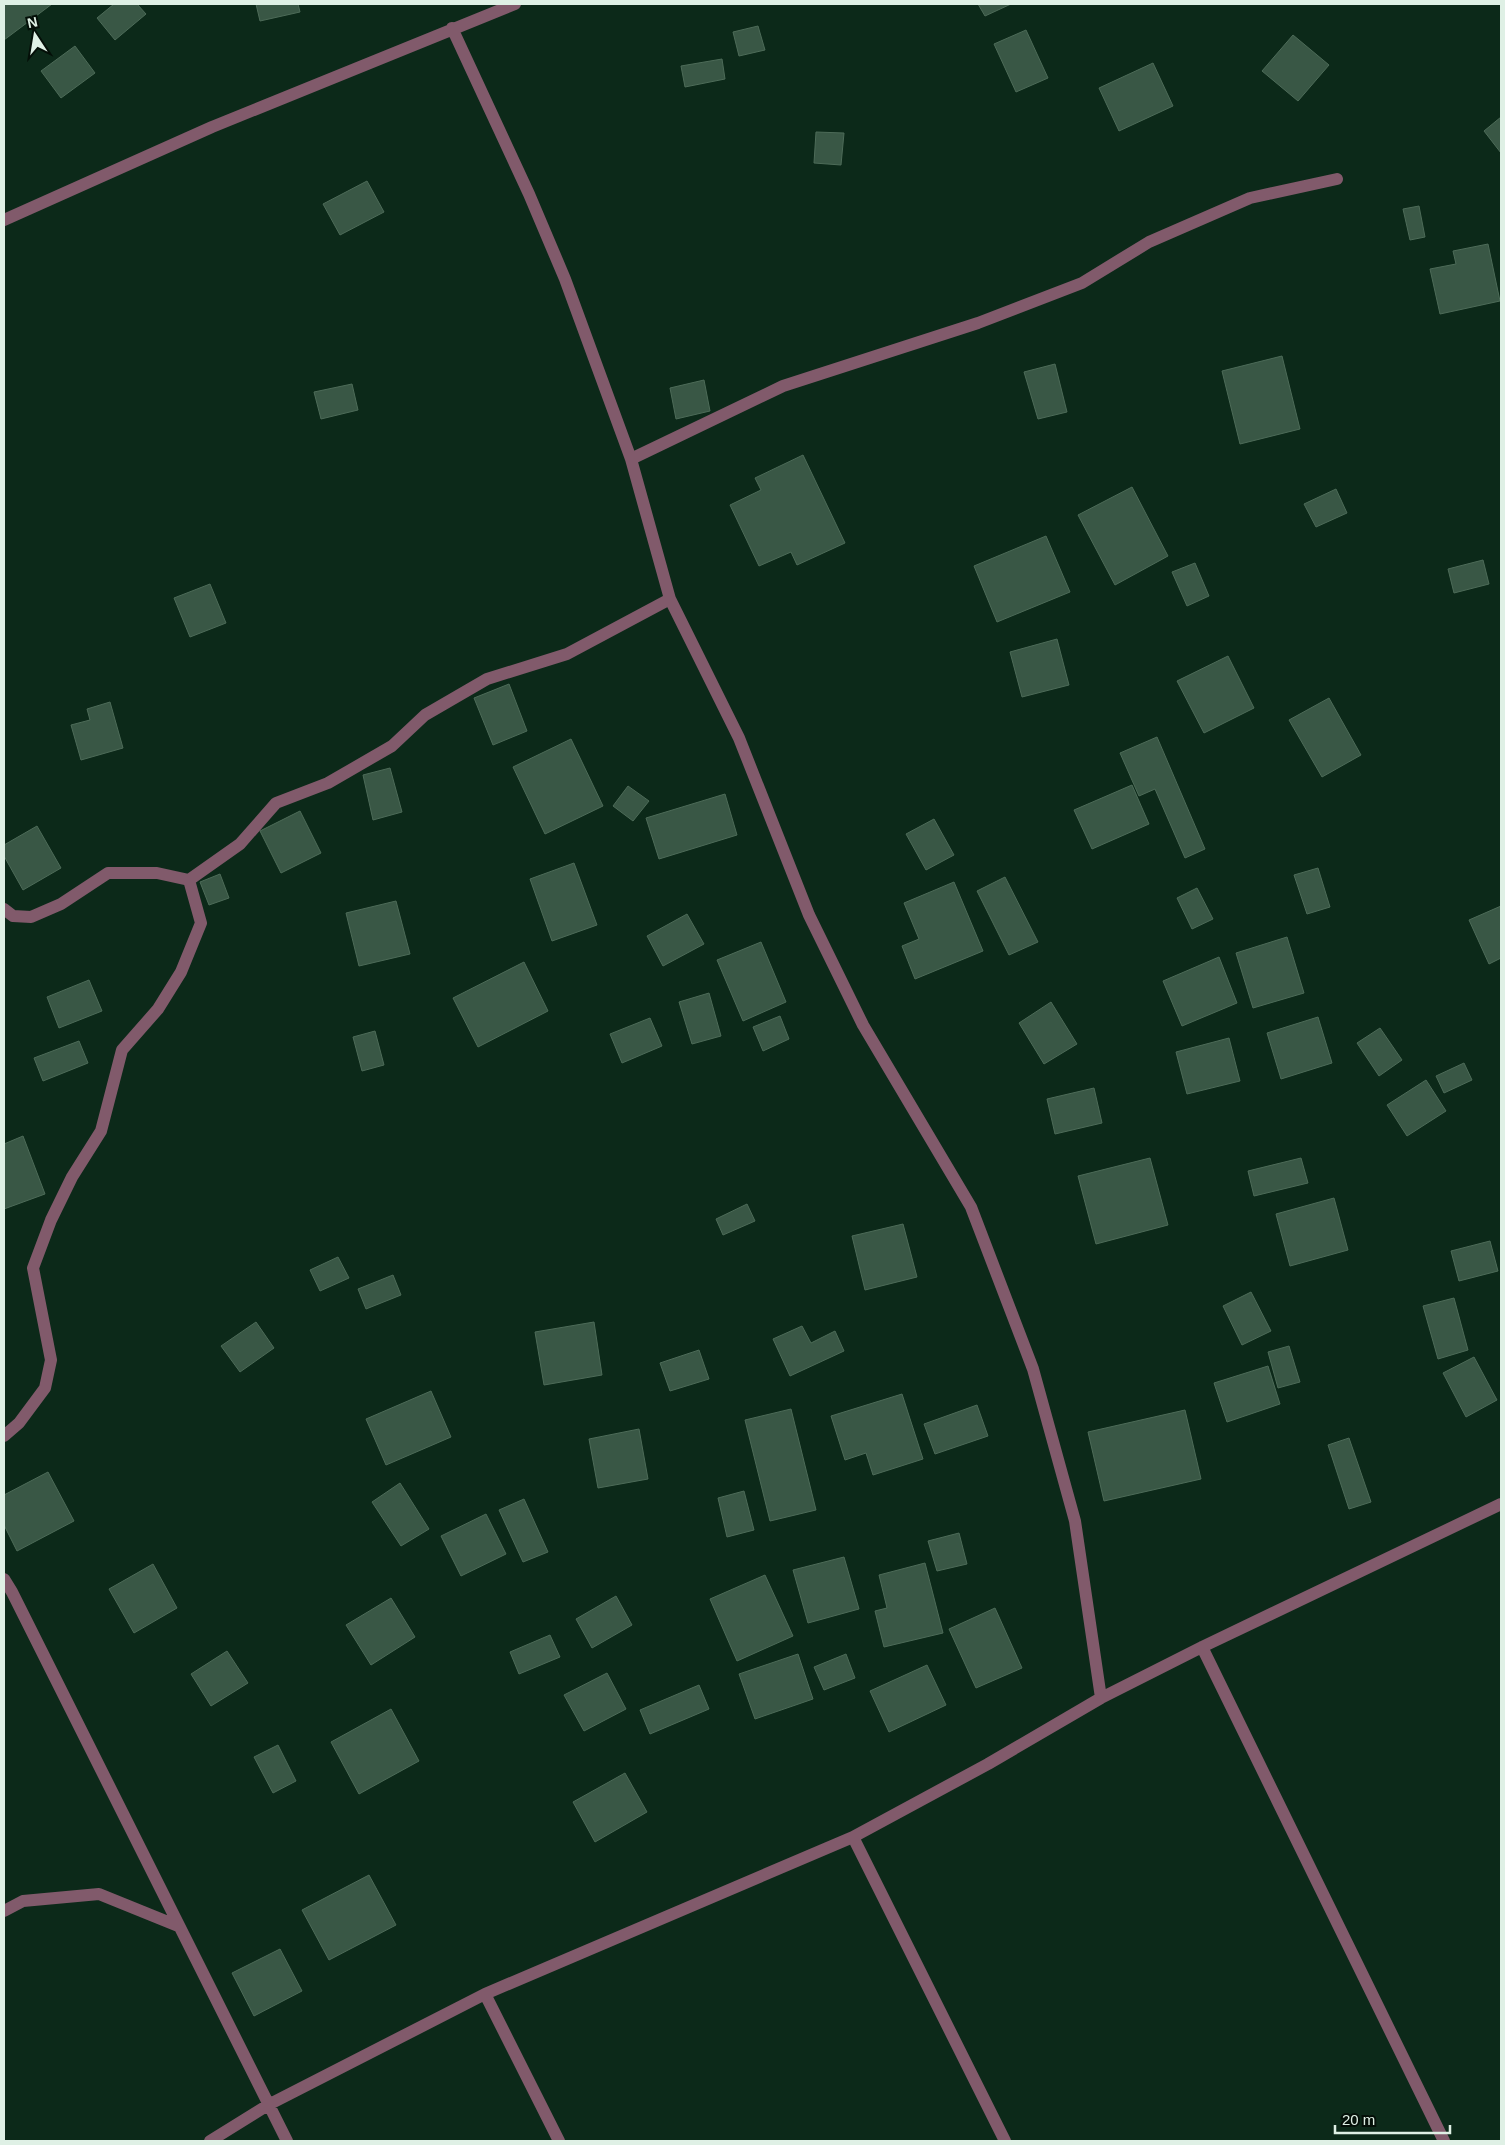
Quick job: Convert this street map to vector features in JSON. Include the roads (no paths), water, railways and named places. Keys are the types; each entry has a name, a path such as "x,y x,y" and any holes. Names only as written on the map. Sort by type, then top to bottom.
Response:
{"street":[{"path":"4,220 212,127 515,4"},
{"path":"452,28 529,194 565,278 631,459 670,599 740,738 809,915 863,1025 971,1207 1034,1370 1075,1520 1101,1698"},
{"path":"631,459 783,386 978,323 1082,283 1149,242 1250,198 1337,179"},
{"path":"4,909 13,916 30,916 61,904 108,873 157,873 188,880 240,844 276,803 328,783 392,746 425,714 487,679 567,654 670,599"},
{"path":"4,1436 19,1422 45,1388 51,1360 33,1268 51,1220 72,1177 101,1131 122,1050 158,1009 180,972 201,923 188,880"},
{"path":"210,2141 268,2105 485,1994 853,1837 988,1764 1101,1698 1202,1647 1501,1504"},
{"path":"4,1579 287,2141"},
{"path":"1202,1647 1444,2141"},
{"path":"853,1837 1006,2141"},
{"path":"4,1911 23,1901 99,1894 178,1926"},
{"path":"485,1994 559,2141"}]}
